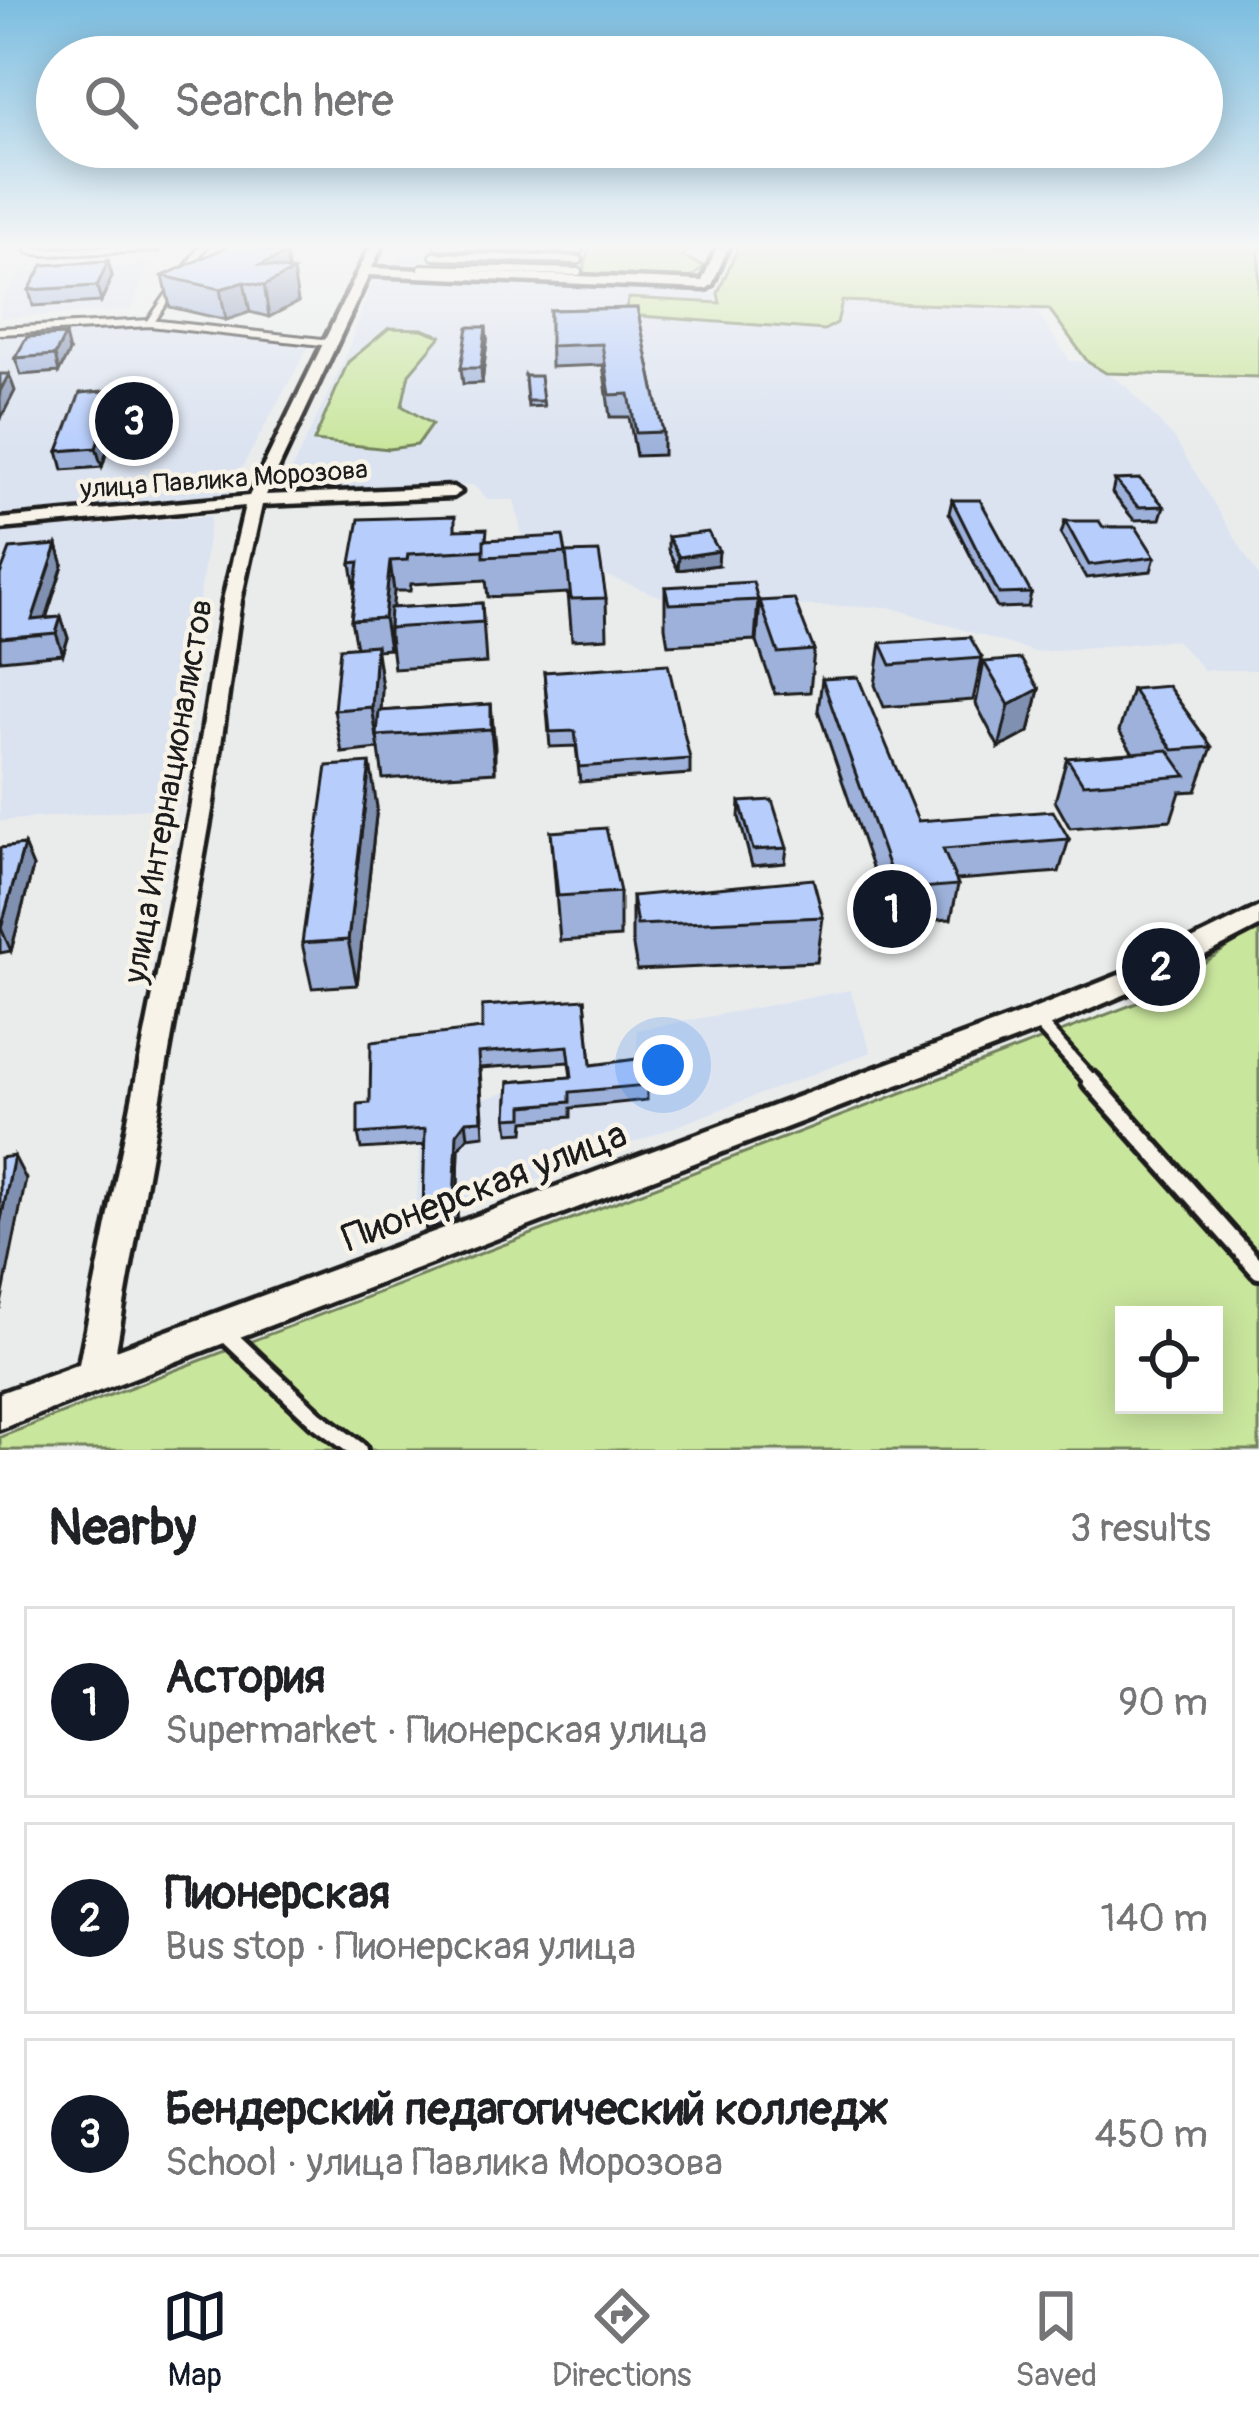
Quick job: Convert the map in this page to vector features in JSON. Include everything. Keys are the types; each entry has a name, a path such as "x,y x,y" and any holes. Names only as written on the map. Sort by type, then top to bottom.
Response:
{"street":[{"name":"улица Интернационалистов","path":"95,1371 201,810 232,600 255,500 345,313"},
{"name":"улица Павлика Морозова","path":"0,524 255,500 453,492"},
{"name":"Пионерская улица","path":"0,1411 95,1371 222,1330 1036,1020 1138,978 1259,916"}],"lane":[{"path":"150,323 157,313"},
{"path":"0,331 150,323 331,343"},
{"path":"1036,1020 1259,1270"},
{"path":"222,1330 316,1419 358,1450"}],"shaded area":[{"path":"0,313 87,313 0,318"},
{"path":"361,313 1038,313 1070,361 1088,362 1126,386 1174,438 1259,577 1259,670 1204,670 1176,640 1035,652 889,607 681,604 524,545 514,500 488,500 473,485 281,492 345,358"},
{"path":"138,326 310,344 226,497 0,516 0,335"},
{"path":"211,516 171,807 0,821 0,533"},
{"path":"850,990 871,1052 415,1226 422,1116 637,1056 637,1030"}],"green space":[{"path":"839,313 837,323 824,330 628,315"},
{"path":"1052,313 1259,313 1259,377 1106,373 1088,362"},
{"path":"389,328 422,329 441,336 409,374 402,406 432,424 417,445 389,449 314,441 348,362"},
{"path":"1259,927 1259,1450 0,1450 0,1437 1150,998"}],"building":[{"path":"550,313 638,313 663,432 636,433 629,394 610,395 602,344 550,346"},
{"path":"468,327 486,327 481,368 461,368"},
{"path":"65,335 55,355 15,358 27,337"},
{"path":"525,376 540,376 543,401 527,401"},
{"path":"116,390 96,448 58,451 80,393"},
{"path":"1140,479 1164,506 1138,507 1115,480"},
{"path":"952,500 980,500 1031,593 999,594"},
{"path":"455,516 455,530 487,529 484,550 408,554 407,560 390,561 384,618 351,620 359,562 351,563 359,519"},
{"path":"1065,521 1136,527 1155,557 1089,565"},
{"path":"708,532 719,551 679,557 668,537"},
{"path":"563,536 566,553 484,557 484,540"},
{"path":"57,545 32,620 61,617 56,633 0,638 0,575 10,549"},
{"path":"599,552 606,598 571,599 566,553"},
{"path":"753,582 758,600 669,604 665,587"},
{"path":"794,599 814,650 778,653 760,601"},
{"path":"482,603 483,622 389,628 390,608"},
{"path":"970,637 982,658 891,665 881,643"},
{"path":"376,645 372,707 334,710 340,648"},
{"path":"1021,659 1039,689 1009,705 984,662"},
{"path":"668,664 690,759 579,767 575,731 550,732 544,672"},
{"path":"858,677 918,821 1053,811 1069,839 943,849 958,885 897,890 822,679"},
{"path":"1168,686 1212,747 1173,750 1132,689"},
{"path":"491,704 491,729 377,736 379,711"},
{"path":"1168,750 1186,776 1083,784 1067,758"},
{"path":"370,763 348,940 302,943 327,766"},
{"path":"772,800 787,848 753,850 740,802"},
{"path":"606,828 620,892 558,896 551,832"},
{"path":"24,845 1,928 0,928 0,848"},
{"path":"813,879 823,917 637,925 632,896"},
{"path":"585,999 591,1065 645,1058 647,1085 570,1092 570,1102 523,1106 523,1117 507,1118 509,1082 572,1077 568,1046 478,1053 482,1120 466,1121 457,1133 454,1204 423,1215 425,1129 358,1134 358,1104 370,1103 371,1042 482,1029 482,1006"},
{"path":"14,1156 0,1224 0,1158"}],"place":[{"name":"Бендерский педагогический колледж","path":"134,421"},
{"name":"Астория","path":"892,909"},
{"name":"Пионерская","path":"1161,967"}]}
